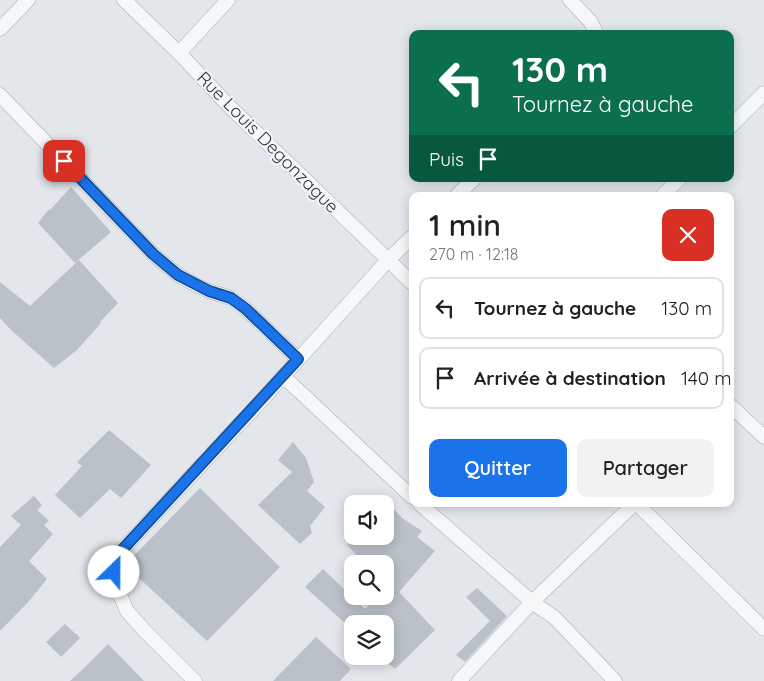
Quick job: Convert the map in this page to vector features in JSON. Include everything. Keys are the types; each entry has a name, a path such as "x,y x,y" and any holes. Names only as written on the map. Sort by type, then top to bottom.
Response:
{"street":[{"path":"0,29 28,0"},
{"name":"Rue Louis Degonzague","path":"124,0 179,52 231,108 409,280"},
{"path":"179,52 228,0"},
{"path":"570,0 590,21 595,30"},
{"path":"734,123 764,93"},
{"path":"0,95 153,254 186,280 209,291 231,298 246,309 298,359"},
{"path":"460,192 471,182"},
{"path":"666,192 676,182"},
{"path":"195,681 127,611 118,590 114,572 122,550 388,260 409,240"},
{"path":"283,376 409,494"},
{"path":"734,409 764,437"},
{"path":"423,507 532,602 555,618 615,681"},
{"path":"459,681 532,602 633,507"},
{"path":"639,507 764,630"}],"building":[{"path":"71,187 111,232 75,263 38,223"},
{"path":"79,260 118,303 77,350 54,368 0,318 0,282 30,306"},
{"path":"109,430 151,465 121,498 110,489 80,518 55,495 82,466 77,462"},
{"path":"293,442 306,458 314,482 307,491 325,507 310,526 312,533 300,544 258,505 292,472 278,460"},
{"path":"200,488 280,567 207,641 125,565"},
{"path":"34,496 42,505 37,510 49,521 44,525 53,534 29,561 47,579 0,631 0,547 21,525 11,516"},
{"path":"394,510 402,518 422,531 417,537 435,551 399,592 435,630 395,669 390,665 394,665 394,615 344,615 344,622 305,587 323,569 344,589 344,605 361,605 365,609 369,605 394,605 394,555 356,555 347,545 394,545"},
{"path":"477,588 507,616 465,662 456,655 490,621 466,597"},
{"path":"65,624 80,638 61,657 46,642"},
{"path":"316,637 344,663 344,665 351,669 340,681 273,681"},
{"path":"108,644 144,681 70,681 84,668"}],"route":[{"path":"64,161 153,254 178,275 209,291 231,298 246,309 298,359 122,550 114,572"}]}
